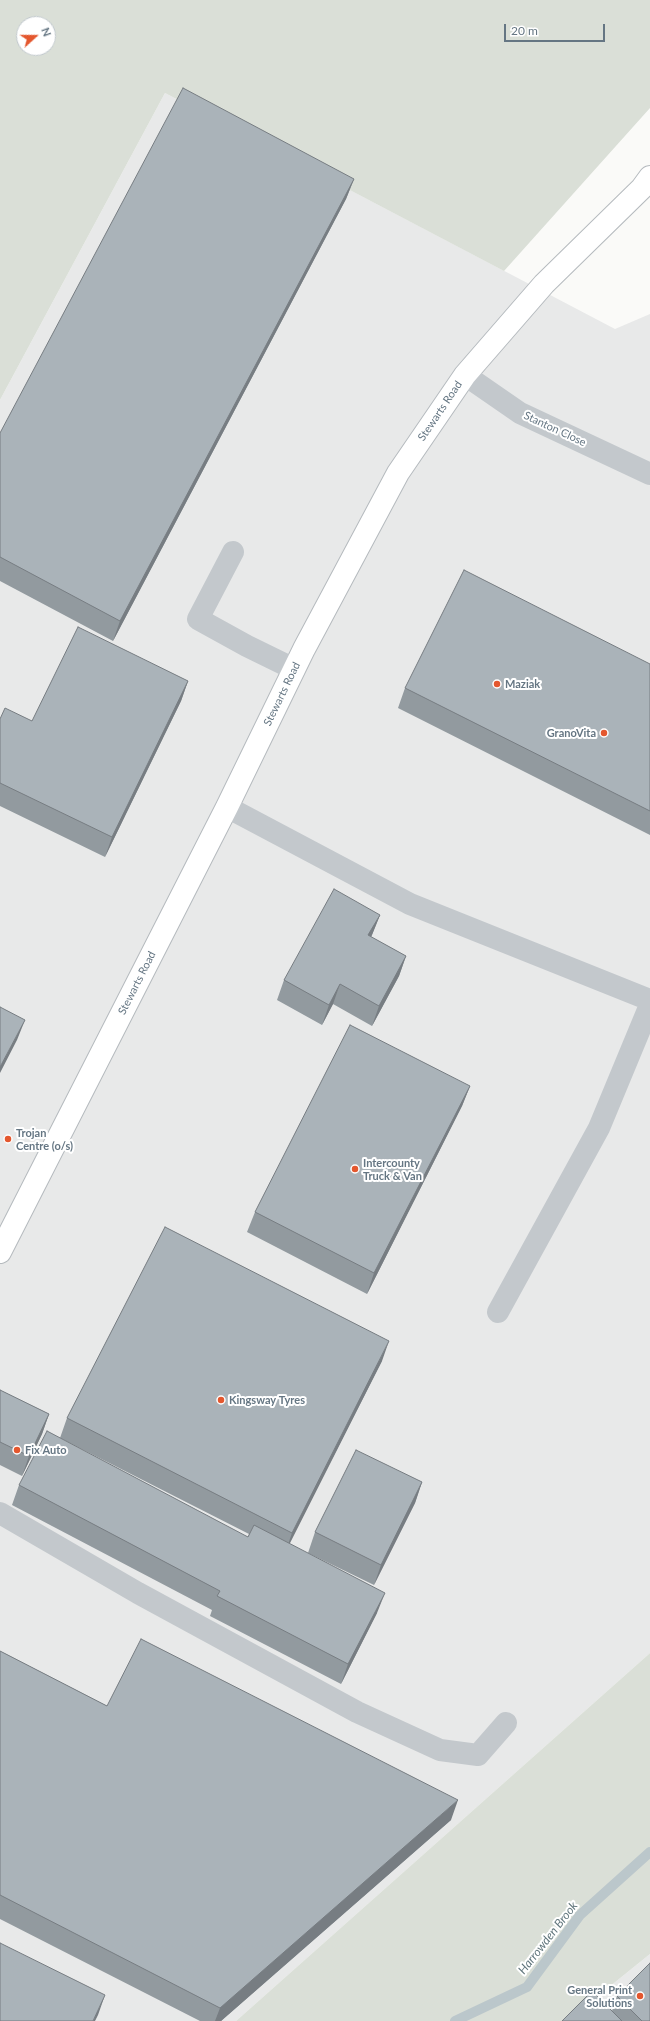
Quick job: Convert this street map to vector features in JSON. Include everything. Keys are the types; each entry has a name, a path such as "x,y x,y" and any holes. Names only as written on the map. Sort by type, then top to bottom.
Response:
{"main road":[{"name":"Stewarts Road","path":"0,1252 228,807 294,669 398,474 465,375 544,284 647,184"}],"street":[{"name":"Stanton Close","path":"465,375 520,413 650,474"},
{"path":"233,552 198,619 247,646 294,669"},
{"path":"228,807 410,904 650,1000"},
{"path":"498,1312 599,1128 650,1005"},
{"path":"0,1513 138,1593 337,1701 440,1750 478,1755 506,1723"}],"shaded area":[{"path":"0,0 650,0 650,108 504,271 165,93 0,400"},
{"path":"165,93 615,329 650,314 650,1653 236,2021 0,2021 0,400"},
{"path":"650,1653 650,1954 567,2021 236,2021"},
{"path":"650,1954 650,2021 567,2021"}],"building":[{"path":"183,88 354,179 120,621 0,557 0,433"},
{"path":"464,570 650,664 650,811 405,688"},
{"path":"78,627 188,681 112,837 0,783 0,719 5,708 32,721"},
{"path":"334,889 380,915 368,935 406,956 379,1006 340,984 329,1005 284,980"},
{"path":"0,1007 25,1020 0,1067"},
{"name":"Intercounty Truck & Van","path":"350,1025 470,1086 374,1273 255,1212"},
{"name":"Kingsway Tyres","path":"165,1227 389,1341 292,1533 67,1418"},
{"path":"0,1390 49,1414 29,1456 0,1442"},
{"path":"47,1431 248,1537 254,1525 385,1593 348,1664 217,1596 220,1591 19,1485"},
{"path":"356,1450 422,1482 381,1565 315,1532"},
{"path":"141,1639 458,1800 220,2008 0,1895 0,1651 107,1706"},
{"path":"0,1943 105,1995 93,2021 0,2021"},
{"name":"General Print Solutions","path":"650,1963 650,2021 642,2021 617,1996"},
{"path":"592,1991 622,2021 562,2021"}],"waterway":[{"name":"Harrowden Brook","path":"455,2021 527,1987 580,1915 650,1852"}],"place":[{"name":"Maziak","path":"497,684"},
{"name":"GranoVita","path":"604,733"},
{"name":"Trojan Centre (o/s)","path":"8,1139"},
{"name":"Intercounty Truck & Van","path":"355,1169"},
{"name":"Kingsway Tyres","path":"221,1400"},
{"name":"Fix Auto","path":"17,1450"},
{"name":"General Print Solutions","path":"640,1996"}]}
